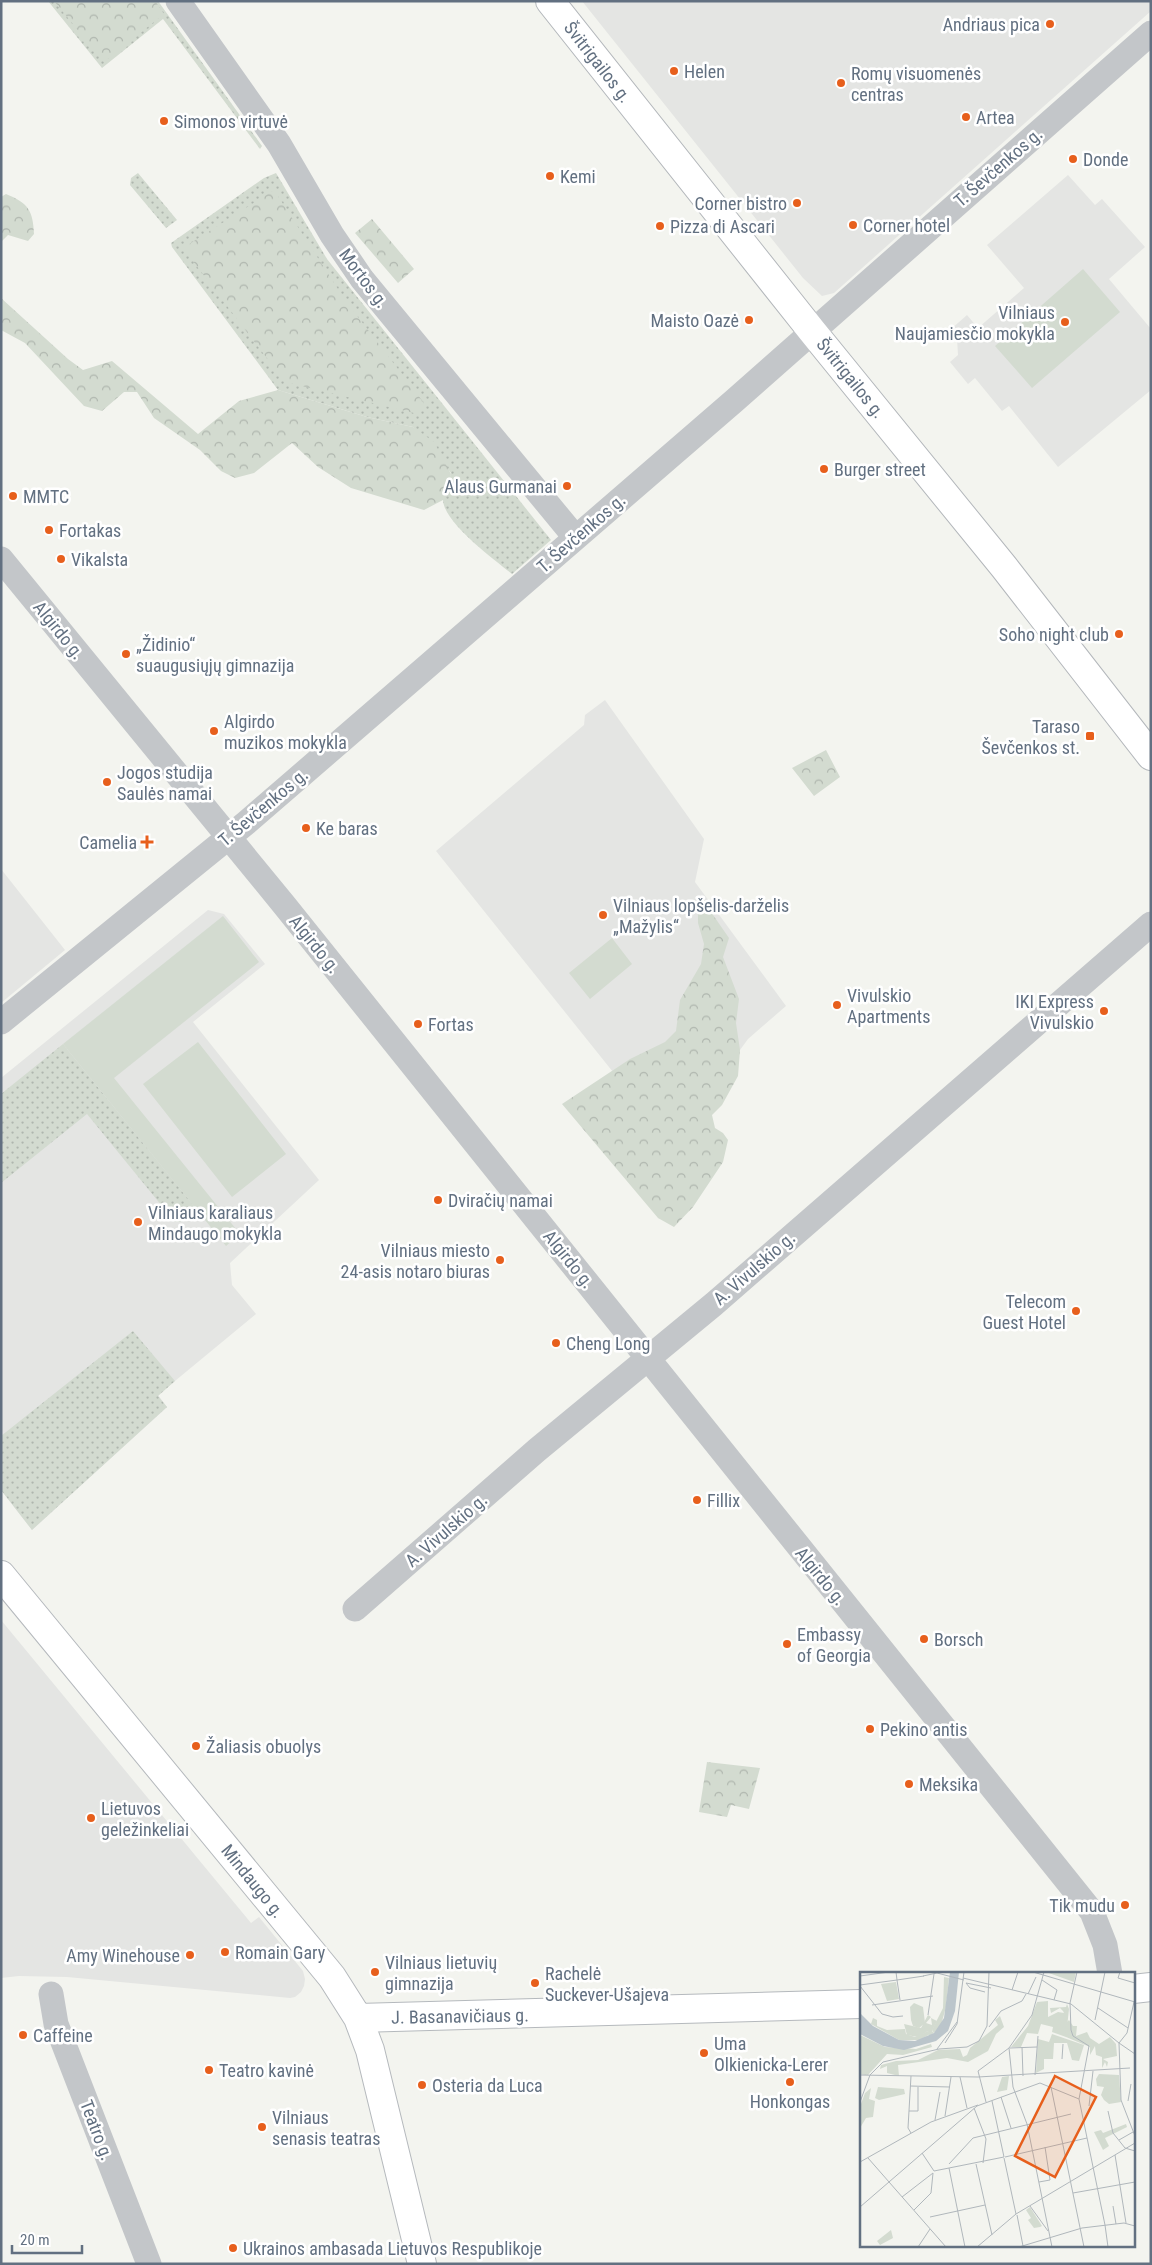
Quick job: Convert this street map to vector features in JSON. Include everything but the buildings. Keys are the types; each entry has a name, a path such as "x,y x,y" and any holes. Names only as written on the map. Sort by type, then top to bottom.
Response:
{"main road":[{"name":"Švitrigailos g.","path":"550,1 812,331 998,559 1151,756"},
{"name":"Mindaugo g.","path":"1,1575 332,1977 358,2018 370,2050 422,2264"},
{"path":"1134,1989 1151,1987"},
{"name":"J. Basanavičiaus g.","path":"358,2018 860,2004"}],"street":[{"name":"Mortos g.","path":"178,1 279,144 332,235 362,279 575,537"},
{"name":"T. Ševčenkos g.","path":"1,1022 228,838 812,331 1151,33"},
{"name":"Algirdo g.","path":"1,559 228,838 1092,1912 1105,1945 1110,1972"},
{"name":"A. Vivulskio g.","path":"355,1609 537,1450 648,1359 1151,924"},
{"name":"Teatro g.","path":"51,1994 56,2024 149,2264"}],"shaded area":[{"path":"582,1 1151,1 1151,11 834,293 822,296 803,278"},
{"name":"Vilniaus Naujamiesčio mokykla","path":"1068,175 1095,205 1102,199 1145,247 1109,279 1151,329 1151,390 1058,467 1009,406 1002,411 975,378 968,384 950,362 958,355 957,338 950,330 967,315 978,328 1024,288 987,245"},
{"name":"Vilniaus lopšelis-darželis „Mažylis“","path":"605,700 704,839 695,882 786,1006 748,1039 740,1050 629,1092 436,851 584,725 585,715"},
{"path":"1,869 65,950 1,1003"},
{"name":"Vilniaus karaliaus Mindaugo mokykla","path":"208,910 224,914 265,964 193,1022 319,1180 230,1263 232,1285 256,1314 158,1395 167,1407 32,1530 1,1490 1,1078"},
{"path":"1,1620 251,1923 259,1917 303,1971 304,1986 295,1997 67,1977 19,1976 1,1978"}],"green space":[{"path":"48,1 158,1 262,146 260,149 163,19 102,68"},
{"path":"54,1 155,1 164,14 104,62"},
{"path":"138,173 177,220 166,228 130,185 131,178"},
{"path":"276,173 327,259 551,540 512,574 461,530 452,519 443,500 451,473 413,427 367,417 278,390 172,247 171,243 264,178"},
{"path":"274,190 345,300 424,403 418,414 285,382 183,248"},
{"path":"6,194 24,204 31,213 34,234 28,241 8,235 1,242 1,197"},
{"path":"372,219 414,269 398,283 355,233"},
{"path":"1083,269 1120,312 1032,388 995,346"},
{"path":"1,298 68,359 83,370 112,361 198,434 239,401 278,390 367,417 413,427 434,442 451,474 443,500 424,510 351,488 318,467 292,443 254,473 235,478 221,471 200,450 154,418 137,392 124,392 102,411 84,406 25,343 1,330"},
{"path":"826,750 840,777 814,796 792,768"},
{"path":"702,899 729,938 723,957 739,999 736,1023 740,1050 738,1076 722,1105 712,1115 715,1128 723,1133 728,1140 723,1162 693,1207 674,1227 658,1218 562,1104 630,1059 665,1042 676,1031 680,1000 701,964 704,944 698,923 698,910"},
{"path":"223,916 259,962 114,1078 240,1234 226,1246 63,1044"},
{"path":"612,938 632,964 590,999 569,973"},
{"path":"198,1042 286,1154 232,1197 143,1084"},
{"path":"63,1044 198,1211 187,1221 175,1222 87,1114 1,1183 1,1094"},
{"path":"133,1331 175,1381 158,1396 167,1407 32,1530 1,1490 1,1436"},
{"path":"707,1762 760,1768 749,1809 731,1805 727,1817 699,1812"}],"place":[{"name":"Andriaus pica","path":"1050,24"},
{"name":"Helen","path":"674,71"},
{"name":"Romų visuomenės centras","path":"841,83"},
{"name":"Artea","path":"966,117"},
{"name":"Simonos virtuvė","path":"164,121"},
{"name":"Donde","path":"1073,159"},
{"name":"Kemi","path":"550,176"},
{"name":"Corner bistro","path":"797,203"},
{"name":"Corner hotel","path":"853,225"},
{"name":"Pizza di Ascari","path":"660,226"},
{"name":"Maisto Oazė","path":"749,320"},
{"name":"Vilniaus Naujamiesčio mokykla","path":"1065,322"},
{"name":"Burger street","path":"824,469"},
{"name":"Alaus Gurmanai","path":"567,486"},
{"name":"MMTC","path":"13,496"},
{"name":"Fortakas","path":"49,530"},
{"name":"Vikalsta","path":"61,559"},
{"name":"Soho night club","path":"1119,634"},
{"name":"„Židinio“ suaugusiųjų gimnazija","path":"126,654"},
{"name":"Algirdo muzikos mokykla","path":"214,731"},
{"name":"Taraso Ševčenkos st.","path":"1090,736"},
{"name":"Jogos studija Saulės namai","path":"107,782"},
{"name":"Ke baras","path":"306,828"},
{"name":"Camelia","path":"147,842"},
{"name":"Vilniaus lopšelis-darželis „Mažylis“","path":"603,915"},
{"name":"Vivulskio Apartments","path":"837,1005"},
{"name":"IKI Express Vivulskio","path":"1104,1011"},
{"name":"Fortas","path":"418,1024"},
{"name":"Dviračių namai","path":"438,1200"},
{"name":"Vilniaus karaliaus Mindaugo mokykla","path":"138,1222"},
{"name":"Vilniaus miesto 24-asis notaro biuras","path":"500,1260"},
{"name":"Telecom Guest Hotel","path":"1076,1311"},
{"name":"Cheng Long","path":"556,1343"},
{"name":"Fillix","path":"697,1500"},
{"name":"Borsch","path":"924,1639"},
{"name":"Embassy of Georgia","path":"787,1644"},
{"name":"Pekino antis","path":"870,1729"},
{"name":"Žaliasis obuolys","path":"196,1746"},
{"name":"Meksika","path":"909,1784"},
{"name":"Lietuvos geležinkeliai","path":"91,1818"},
{"name":"Tik mudu","path":"1125,1905"},
{"name":"Romain Gary","path":"225,1952"},
{"name":"Amy Winehouse","path":"190,1955"},
{"name":"Vilniaus lietuvių gimnazija","path":"375,1972"},
{"name":"Rachelė Suckever-Ušajeva","path":"535,1983"},
{"name":"Caffeine","path":"23,2035"},
{"name":"Uma Olkienicka-Lerer","path":"704,2053"},
{"name":"Teatro kavinė","path":"209,2070"},
{"name":"Honkongas","path":"790,2082"},
{"name":"Osteria da Luca","path":"422,2085"},
{"name":"Vilniaus senasis teatras","path":"262,2127"},
{"name":"Ukrainos ambasada Lietuvos Respublikoje","path":"233,2248"}]}
